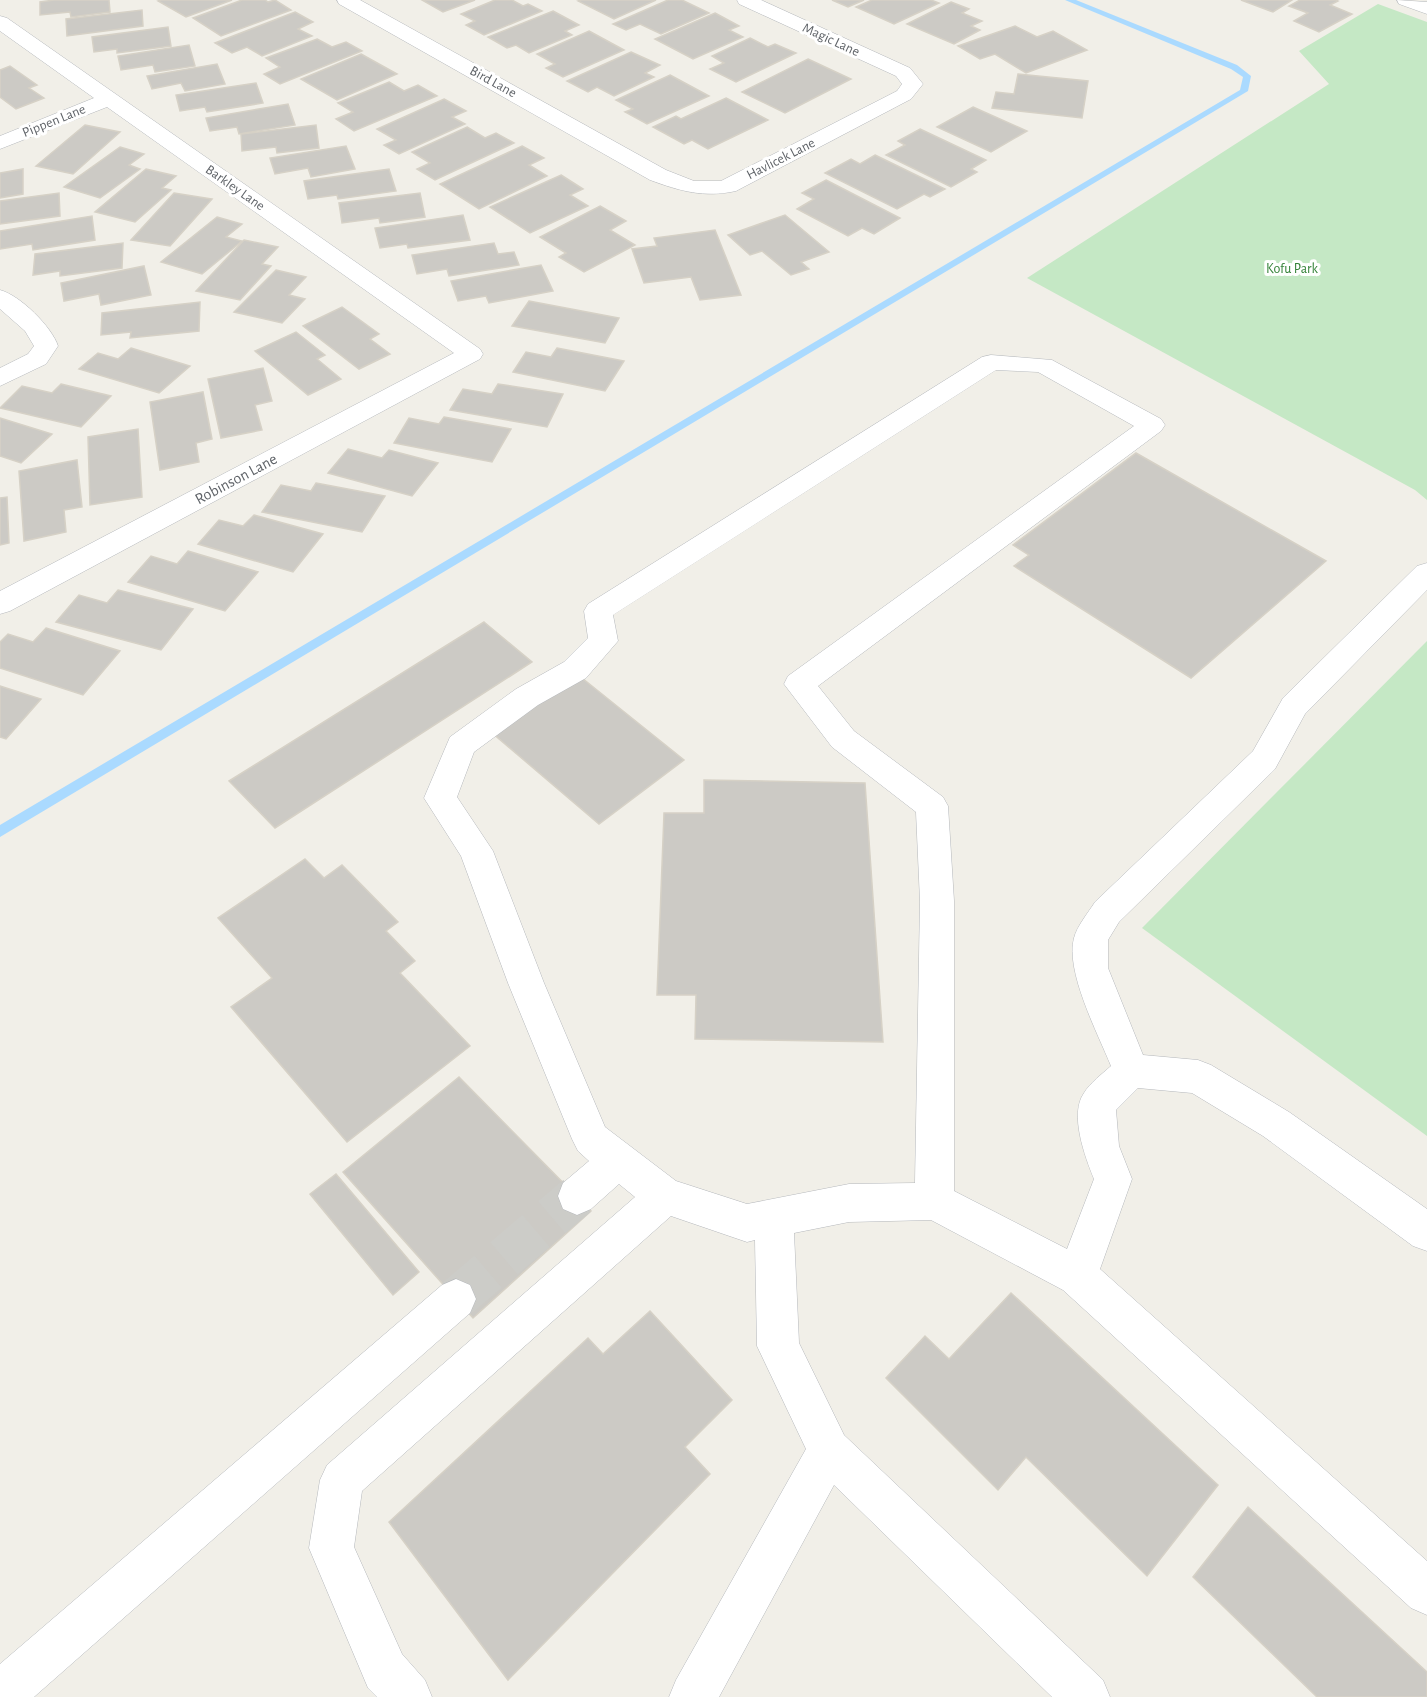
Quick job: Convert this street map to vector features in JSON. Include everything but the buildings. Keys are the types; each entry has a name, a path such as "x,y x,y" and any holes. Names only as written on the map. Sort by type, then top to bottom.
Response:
{"street":[{"name":"Bird Lane","path":"346,0 641,165"},
{"name":"Magic Lane","path":"746,0 903,72 913,84"},
{"path":"1406,0 1427,8"},
{"name":"Barkley Lane","path":"0,22 471,354"},
{"name":"Havlicek Lane","path":"641,165 658,175 691,188 717,189 739,181 904,95 913,84"},
{"name":"Pippen Lane","path":"0,143 109,99"},
{"path":"0,297 45,339 46,346 27,366 0,378"},
{"name":"Robinson Lane","path":"0,604 471,354"},
{"path":"934,1201 937,901 932,806 843,740 799,684 1152,425 1043,365 992,362 598,611 603,641 575,670 527,697 461,744 440,798 476,851 526,983 591,1139 665,1196 747,1223 849,1203 934,1201 1077,1276 1427,1592"},
{"path":"1131,1071 1090,968 1091,938 1107,912 1264,760 1294,706 1427,573"},
{"path":"1077,1276 1113,1179 1100,1146 1097,1104 1131,1071 1198,1077 1276,1124 1427,1232"},
{"path":"577,1196 619,1160"},
{"path":"408,1697 386,1671 331,1548 342,1480 665,1196"},
{"path":"774,1218 778,1346 829,1450 1086,1697"},
{"path":"0,1695 456,1299"},
{"path":"693,1697 829,1450"}],"green space":[{"name":"Kofu Park","path":"1378,4 1427,22 1427,500 1415,490 1027,278 1329,84 1299,51"},
{"path":"1427,641 1427,1136 1142,928"}],"waterway":[{"path":"0,832 1244,91 1247,76 1234,67 1069,0"}],"tunnel":[{"path":"456,1299 577,1196"}]}
